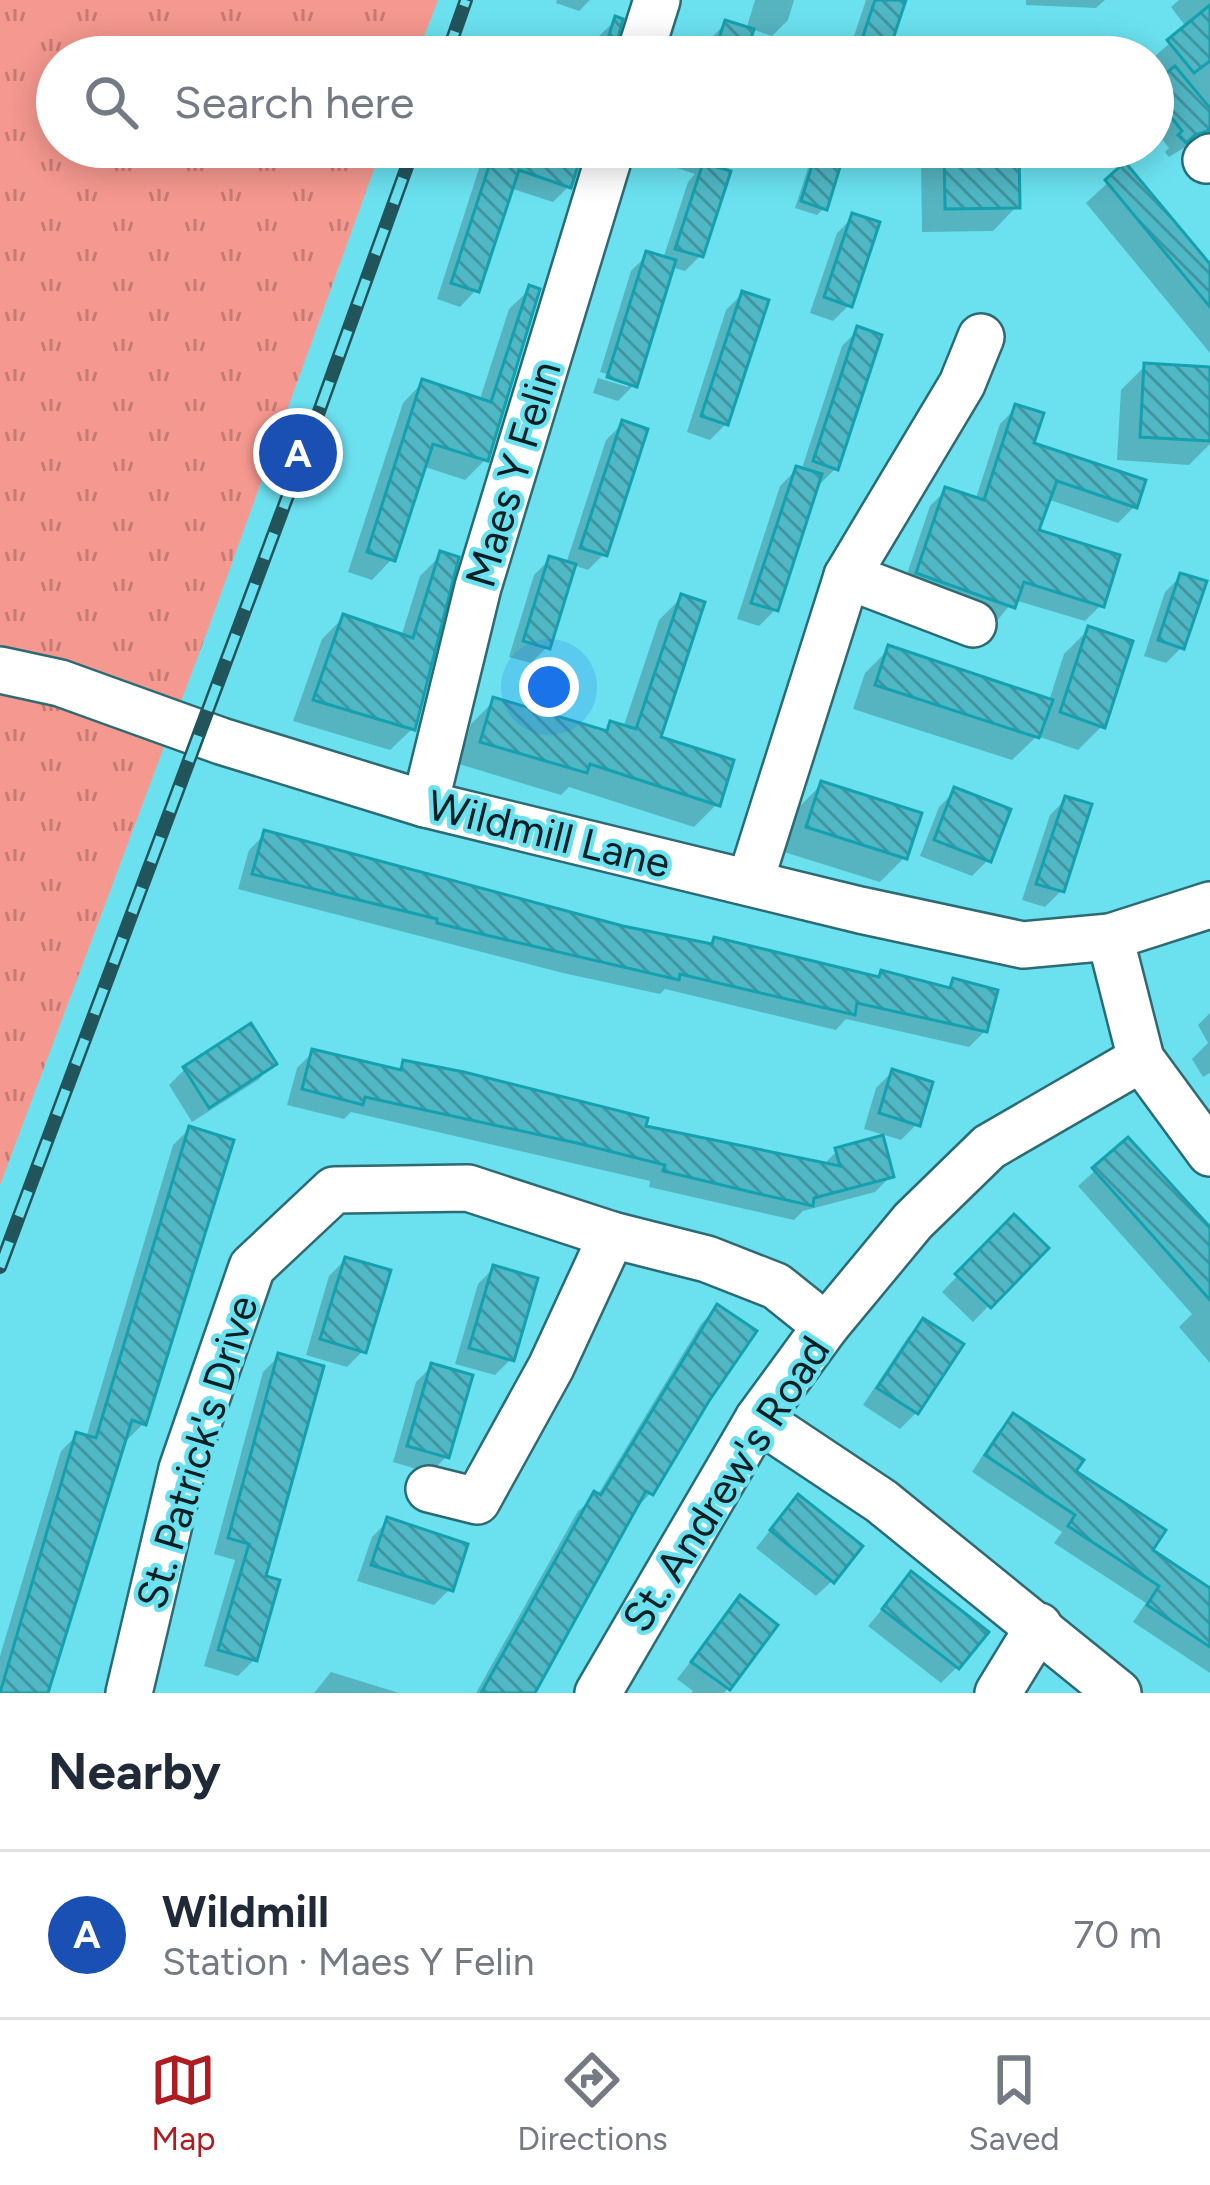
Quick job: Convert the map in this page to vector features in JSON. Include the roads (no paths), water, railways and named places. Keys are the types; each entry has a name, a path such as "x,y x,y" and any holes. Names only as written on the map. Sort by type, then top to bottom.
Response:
{"street":[{"path":"646,36 657,0"},
{"name":"Maes Y Felin","path":"425,804 478,586 606,168"},
{"path":"750,882 847,575 962,384 981,337"},
{"path":"847,575 973,624"},
{"name":"Wildmill Lane","path":"0,670 60,683 266,756 425,804 1023,944 1110,937 1210,905"},
{"path":"1110,937 1141,1059 1210,1153"},
{"name":"St. Andrew's Road","path":"598,1693 758,1419 826,1326 913,1221 989,1148 1141,1059"},
{"name":"St. Patrick's Drive","path":"129,1693 182,1469 252,1268 334,1190 468,1188 612,1235 707,1259 776,1286 826,1326"},
{"path":"429,1489 477,1501 551,1367 612,1235"},
{"path":"758,1419 881,1501 1118,1693"},
{"path":"998,1693 1039,1626"}],"railway":[{"path":"453,36 466,0"},
{"path":"0,1267 406,168"}],"place":[{"name":"Wildmill","path":"298,453"}]}
